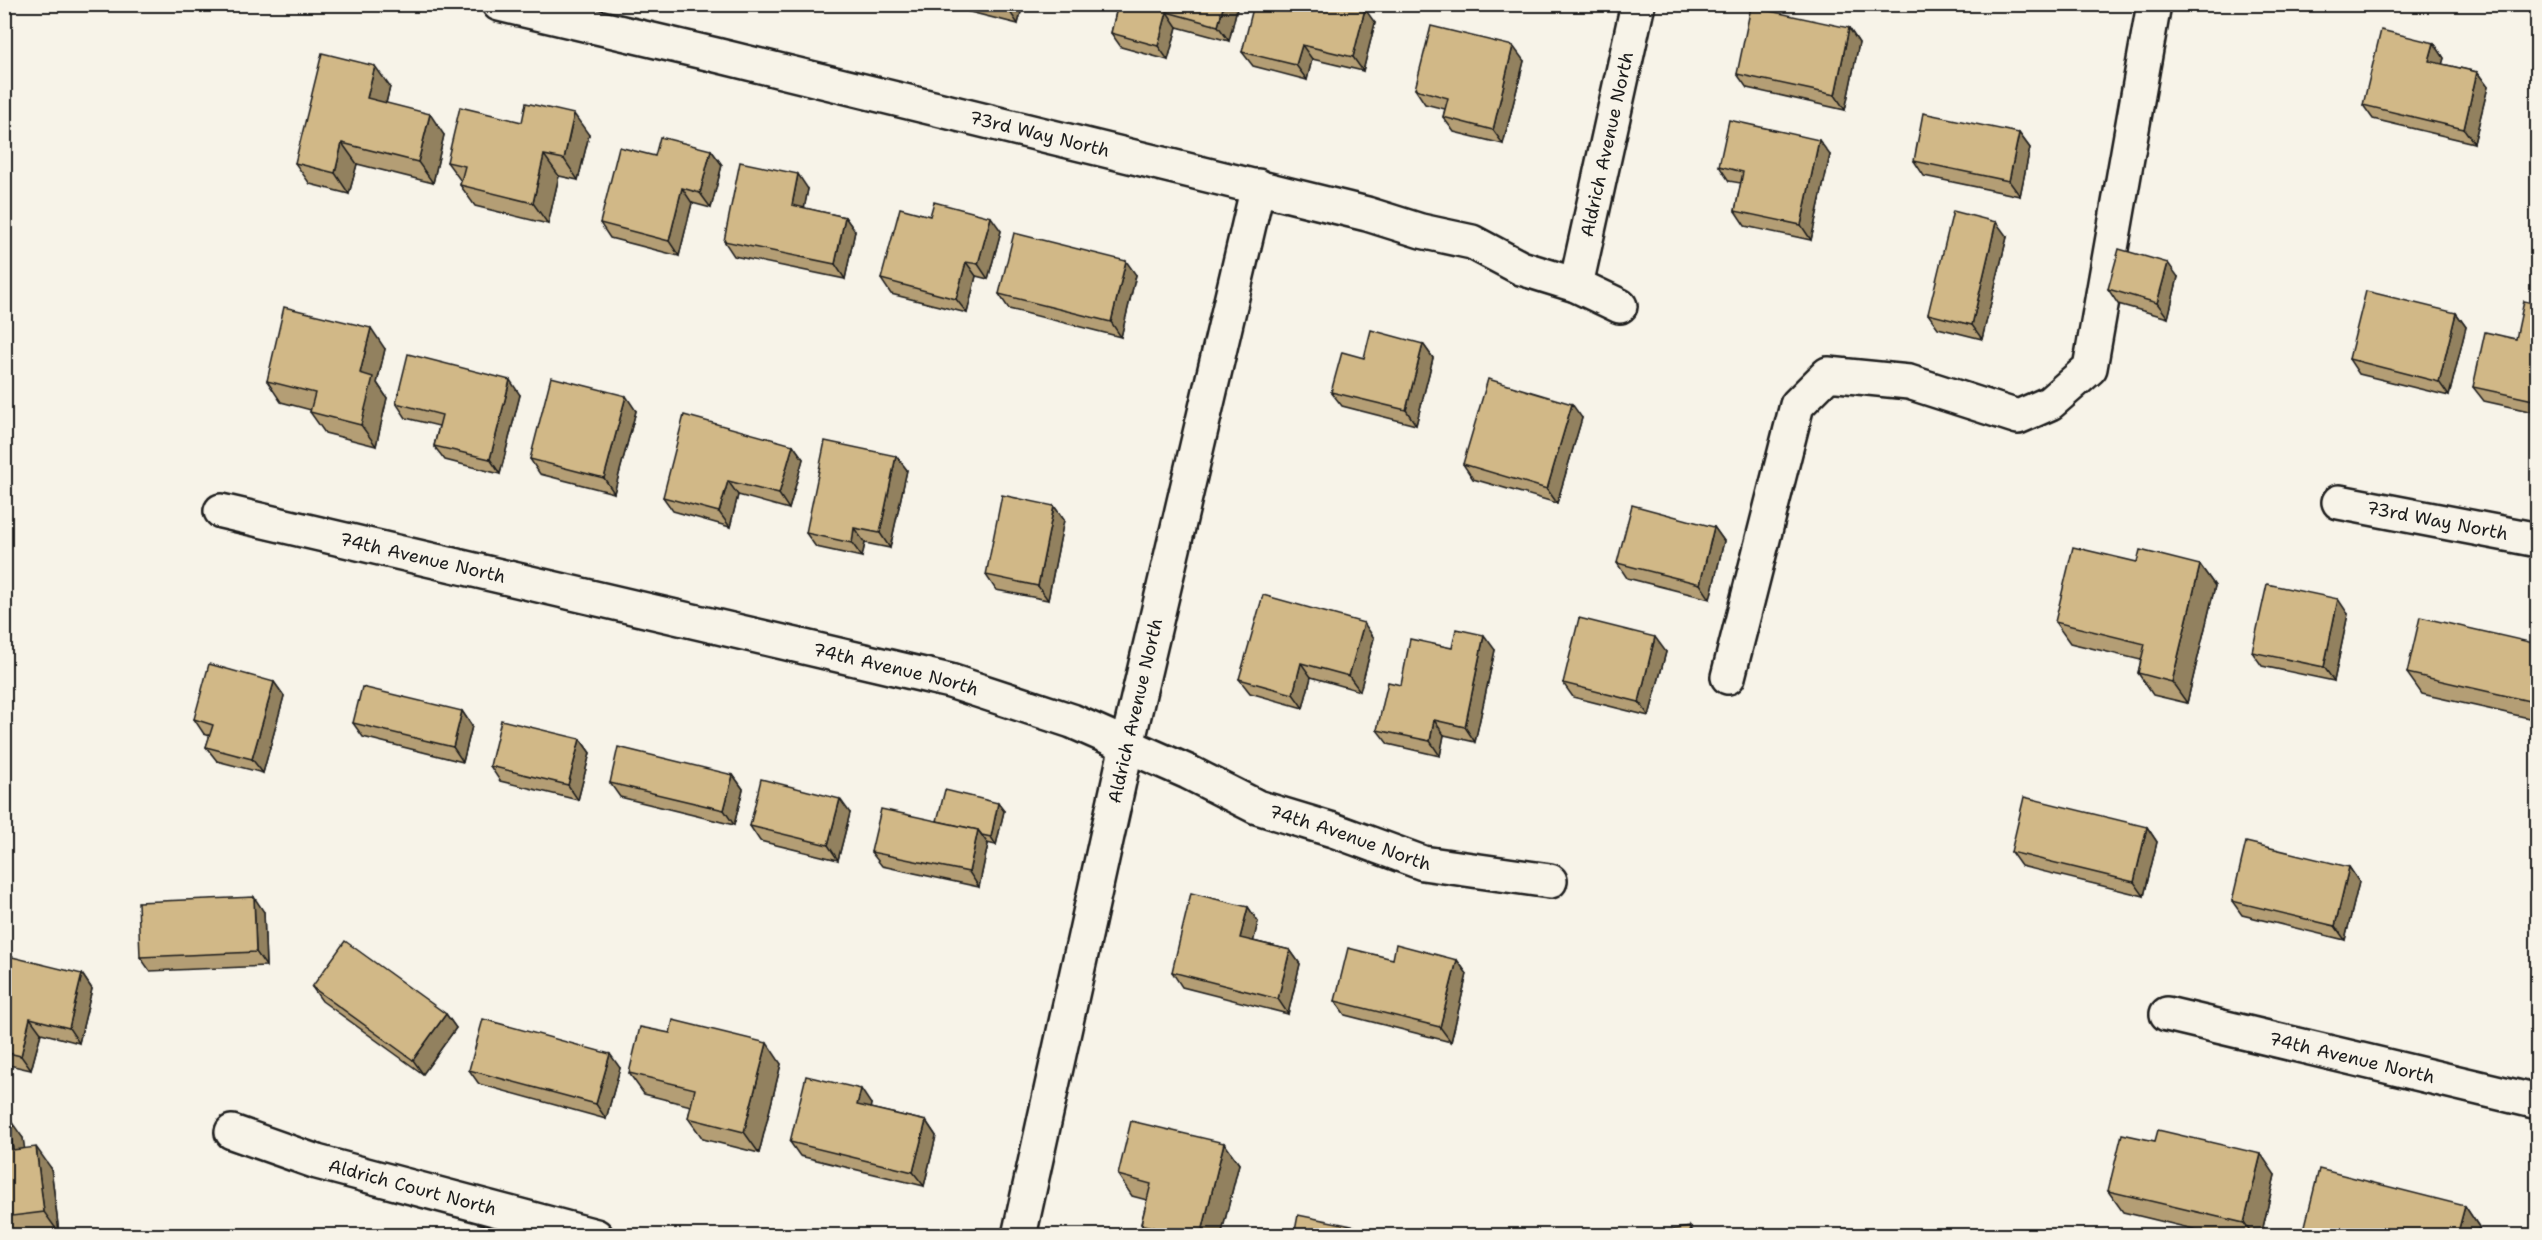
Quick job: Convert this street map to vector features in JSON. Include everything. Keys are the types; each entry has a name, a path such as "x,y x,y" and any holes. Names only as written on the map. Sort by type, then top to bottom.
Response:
{"street":[{"name":"73rd Way North","path":"499,4 1258,186 1367,214 1421,231 1472,242 1521,268 1576,285 1620,306"},
{"name":"Aldrich Avenue North","path":"1576,285 1638,4"},
{"path":"1728,676 1797,405 1828,374 1909,382 2018,417 2050,404 2090,368 2154,4"},
{"name":"Aldrich Avenue North","path":"1019,1236 1127,745 1258,186"},
{"name":"73rd Way North","path":"2339,502 2538,540"},
{"name":"74th Avenue North","path":"221,511 950,681 1072,721 1188,772 1257,807 1333,830 1423,862 1550,881"},
{"name":"74th Avenue North","path":"2167,1014 2538,1102"},
{"name":"Aldrich Court North","path":"232,1132 317,1162 596,1236"}],"building":[{"path":"989,4 1009,4 1008,9"},
{"path":"1118,4 1224,4 1218,26 1167,12 1158,46 1111,33"},
{"path":"1254,4 1348,4 1365,9 1353,57 1302,45 1296,65 1242,52"},
{"path":"1751,7 1849,28 1835,95 1737,74"},
{"path":"1431,26 1513,46 1493,130 1443,117 1448,98 1415,89"},
{"path":"2381,30 2434,43 2429,61 2477,72 2464,129 2363,105"},
{"path":"322,53 375,66 367,98 430,114 418,162 342,143 335,173 295,163"},
{"path":"526,103 574,114 564,159 544,155 533,203 460,185 465,166 447,162 460,107 522,122"},
{"path":"1923,113 2019,133 2009,181 1914,161"},
{"path":"1729,120 1819,140 1801,225 1735,211 1743,172 1719,166"},
{"path":"660,137 711,150 700,193 682,188 669,241 600,223 619,147 655,156"},
{"path":"740,162 798,174 792,205 845,217 835,264 724,241"},
{"path":"934,202 991,217 978,264 966,262 956,299 881,279 900,208 930,216"},
{"path":"1953,211 1996,222 1972,325 1928,314"},
{"path":"1014,233 1126,261 1111,322 999,294"},
{"path":"2119,249 2168,263 2157,303 2108,289"},
{"path":"2366,291 2456,313 2439,382 2349,359"},
{"path":"2524,301 2538,304 2538,401 2473,387 2485,332 2516,339"},
{"path":"284,307 371,328 360,373 373,377 361,425 310,412 315,393 267,381"},
{"path":"1371,330 1423,344 1406,410 1331,392 1342,352 1364,358"},
{"path":"408,354 510,380 490,459 434,446 442,415 396,403"},
{"path":"551,377 626,396 604,478 530,459"},
{"path":"1488,379 1572,404 1547,489 1463,464"},
{"path":"684,415 793,445 779,494 728,481 719,512 663,497"},
{"path":"825,441 896,456 880,533 854,528 852,543 806,533"},
{"path":"1002,495 1054,506 1038,586 986,575"},
{"path":"1632,505 1714,527 1700,584 1617,563"},
{"path":"2073,547 2137,562 2140,550 2200,565 2172,682 2138,673 2145,644 2055,622"},
{"path":"2267,584 2338,599 2324,667 2252,652"},
{"path":"1263,595 1364,623 1349,676 1301,663 1293,694 1239,679"},
{"path":"2420,617 2538,644 2538,703 2407,673"},
{"path":"1579,618 1655,637 1639,702 1563,683"},
{"path":"1456,629 1484,635 1465,727 1434,720 1430,741 1377,730 1388,682 1401,685 1410,639 1452,648"},
{"path":"209,664 274,682 252,759 206,747 213,725 194,719"},
{"path":"362,687 462,711 453,747 353,723"},
{"path":"501,720 580,739 568,785 490,766"},
{"path":"618,747 733,775 724,810 610,783"},
{"path":"761,779 840,799 828,845 750,826"},
{"path":"945,790 998,803 991,837 982,835 978,830 937,821"},
{"path":"2024,797 2147,827 2134,882 2011,852"},
{"path":"881,809 978,830 969,872 871,852"},
{"path":"2246,842 2349,867 2335,926 2232,901"},
{"path":"1191,893 1248,907 1240,938 1290,950 1278,999 1172,972"},
{"path":"254,897 256,952 140,957 138,902"},
{"path":"345,941 446,1014 413,1060 312,987"},
{"path":"1396,944 1457,960 1440,1027 1335,1001 1348,948 1393,959"},
{"path":"8,956 82,974 69,1028 30,1018 21,1056 4,1052 4,969"},
{"path":"483,1019 610,1054 596,1104 469,1070"},
{"path":"673,1020 767,1043 744,1132 688,1118 695,1089 629,1073 640,1027 670,1033"},
{"path":"806,1076 861,1089 857,1105 926,1121 913,1172 790,1142"},
{"path":"4,1117 8,1117 13,1150 36,1147 44,1212 4,1217"},
{"path":"1131,1121 1224,1143 1201,1236 1184,1236 1141,1224 1151,1184 1118,1175"},
{"path":"2158,1130 2261,1154 2244,1223 2108,1191 2122,1134 2155,1141"},
{"path":"2319,1169 2465,1206 2457,1236 2326,1236 2304,1230"},
{"path":"1298,1215 1401,1236 1294,1236"},
{"path":"1690,1227 1691,1236 1649,1236 1649,1233"}]}
